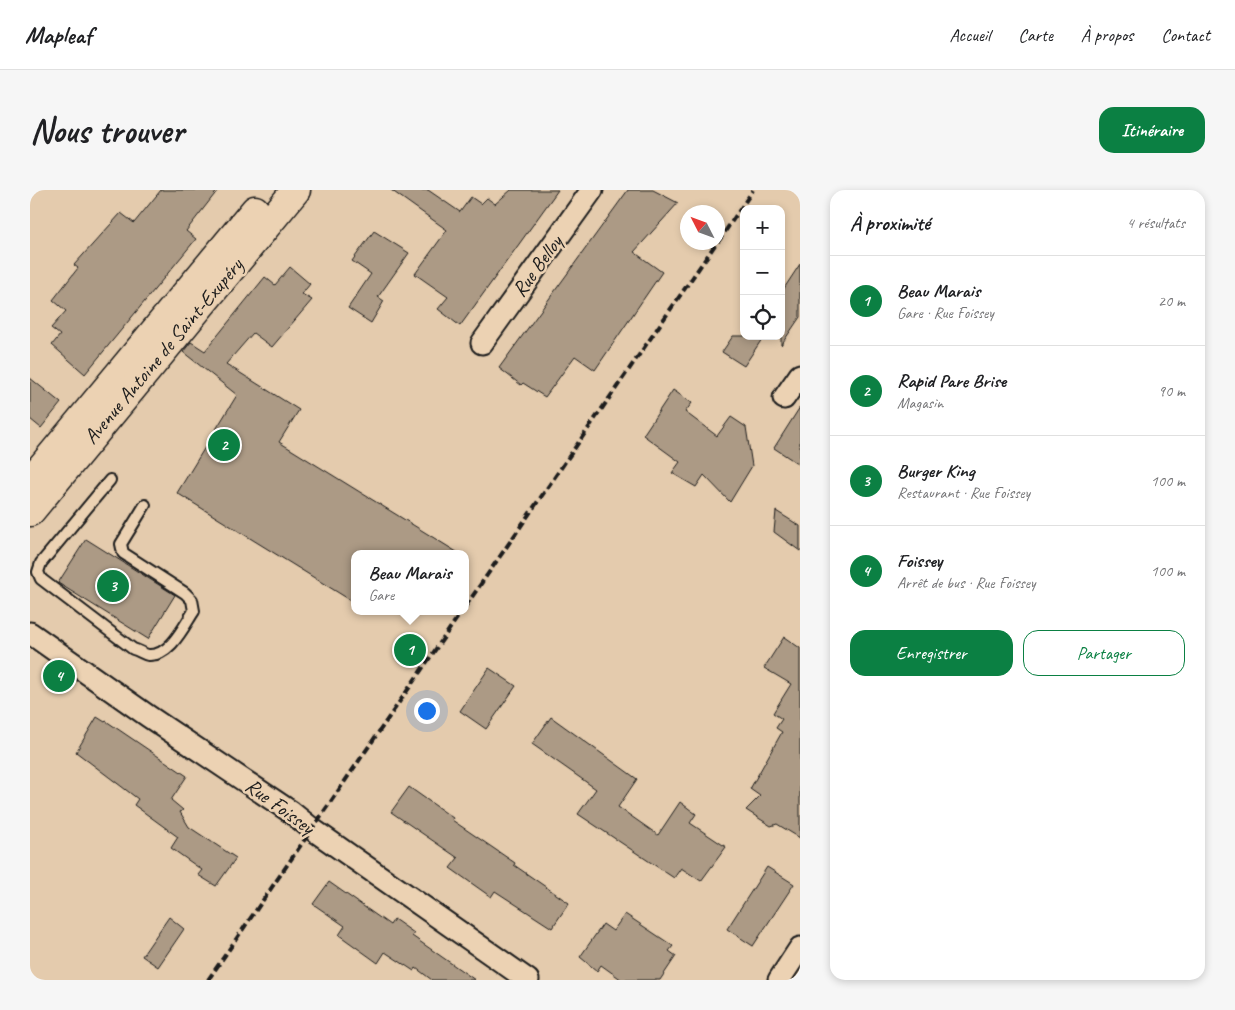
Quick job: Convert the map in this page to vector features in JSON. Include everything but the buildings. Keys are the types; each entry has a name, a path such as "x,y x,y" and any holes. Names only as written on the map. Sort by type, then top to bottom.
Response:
{"main road":[{"name":"Avenue Antoine de Saint-Exupéry","path":"30,481 272,190"},
{"name":"Avenue Antoine de Saint-Exupéry","path":"30,512 296,190"}],"street":[{"name":"Rue Belloy","path":"482,343 592,190"},
{"path":"784,398 800,375"},
{"name":"Rue Foissey","path":"30,634 148,716 260,790 312,829 528,980"},
{"path":"779,980 800,948"}],"lane":[{"path":"110,480 41,563 38,572 41,579 133,649 148,655 162,651 173,644 194,611 192,600 185,593 123,553 121,544 145,505"}],"railway":[{"path":"725,232 753,190"},
{"path":"469,601 711,250"},
{"path":"208,980 459,615"}],"place":[{"name":"Rapid Pare Brise","path":"224,445"},
{"name":"Burger King","path":"113,586"},
{"name":"Beau Marais","path":"410,650"},
{"name":"Foissey","path":"59,676"}]}
